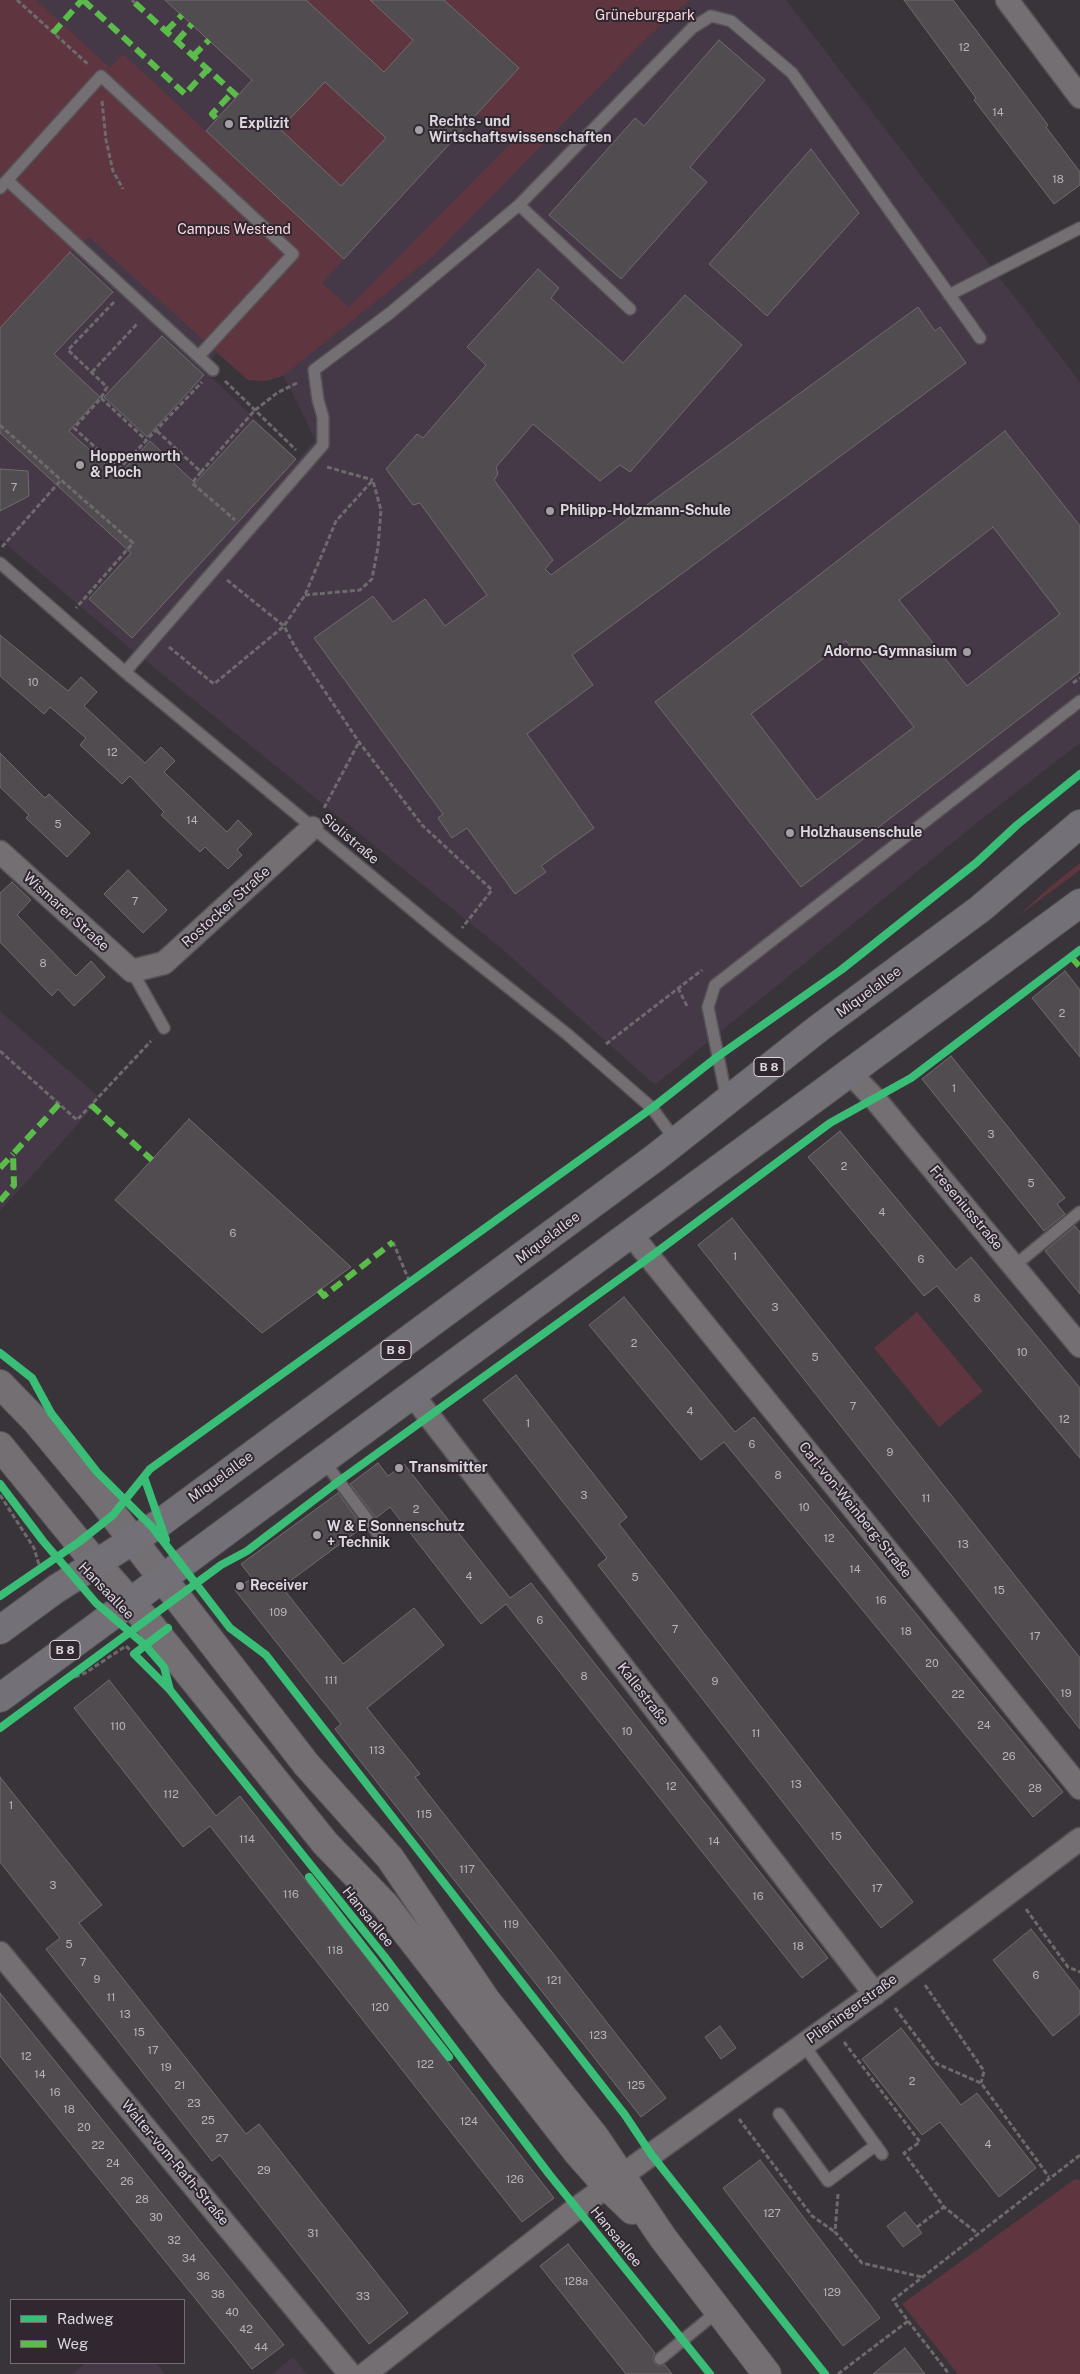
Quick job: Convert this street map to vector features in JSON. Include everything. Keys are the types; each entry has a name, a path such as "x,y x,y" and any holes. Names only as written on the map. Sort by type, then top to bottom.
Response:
{"main road":[{"name":"Miquelallee","path":"0,1630 76,1566 134,1542 677,1141 819,1028 980,909 1080,824"},
{"name":"B 8","path":"0,1698 138,1611 162,1578 1080,903"},
{"name":"Hansaallee","path":"0,1384 70,1460 306,1764 390,1858 486,2000 614,2180 663,2238 767,2374"},
{"name":"Hansaallee","path":"0,1446 76,1566 138,1611 325,1843 385,1905 577,2152 614,2180"}],"street":[{"path":"1007,0 1080,97"},
{"name":"Rostocker Straße","path":"132,971 164,963 320,835"},
{"name":"Wismarer Straße","path":"0,852 132,971"},
{"name":"Freseniusstraße","path":"849,1072 874,1098 1080,1346"},
{"name":"Carl-von-Weinberg-Straße","path":"630,1233 1080,1788"},
{"name":"Kallestraße","path":"412,1394 878,1991"},
{"name":"Plieningerstraße","path":"614,2180 878,1991 1080,1839"},
{"name":"Walter-vom-Rath-Straße","path":"0,1953 350,2374"},
{"path":"365,2374 614,2180"}],"lane":[{"path":"125,672 323,445 323,417 318,400 314,370 390,313 519,205 692,28 711,16 730,21 792,73 980,338"},
{"path":"198,356 293,254 101,76 4,184 127,289 149,310 198,356 213,370"},
{"path":"519,205 630,309"},
{"path":"949,295 1080,228"},
{"name":"Siolistraße","path":"0,562 125,672 320,835 567,1034 652,1108 677,1141"},
{"path":"727,1102 708,1006 715,985 1080,701"},
{"path":"132,971 164,1028"},
{"path":"1014,1266 1080,1212"},
{"path":"323,1460 379,1535"},
{"path":"780,2114 828,2181 879,2150 803,2044"},
{"path":"660,2359 718,2311"}],"path":[{"path":"17,0 101,76 106,140 113,171 123,189"},
{"path":"132,0 135,3"},
{"path":"127,289 68,350 107,387 101,398 74,428 119,469 213,370 254,412 308,462 373,480"},
{"path":"92,373 149,310"},
{"path":"247,532 192,483 254,412 277,393 299,382 314,370"},
{"path":"101,398 146,440"},
{"path":"0,427 133,543 65,619"},
{"path":"157,431 201,472"},
{"path":"0,549 62,480"},
{"path":"156,637 214,684 284,626 305,595 336,521 373,480"},
{"path":"305,595 360,590 372,579 378,547 381,510 373,480"},
{"path":"214,570 284,626 294,647 359,742 422,825 492,890 451,942"},
{"path":"320,835 322,810 359,742"},
{"path":"0,1051 77,1120 164,1028"},
{"path":"393,1242 410,1283"},
{"path":"0,1484 24,1516"},
{"path":"0,1495 34,1548 40,1568 76,1566"},
{"path":"68,1678 138,1611"},
{"path":"68,1678 85,1673 126,1646 134,1654"},
{"path":"1012,1890 1068,1967 1080,1972"},
{"path":"912,1966 984,2071 981,2083"},
{"path":"878,1991 937,2064 981,2083 1049,2177"},
{"path":"831,2024 920,2142 904,2153 944,2207 978,2234"},
{"path":"725,2101 812,2216 835,2232 862,2263 923,2277"},
{"path":"949,2374 893,2300 1049,2177 1080,2155"},
{"path":"835,2232 838,2194"},
{"path":"917,2227 944,2207"},
{"path":"838,2374 908,2321"}],"shaded area":[{"path":"0,0 593,0 646,39 690,0 786,0 1080,382 1080,743 983,818 655,1085 502,949 131,649 0,539","holes":["217,353 248,380 266,381 284,376 315,440 298,460 202,368"]},
{"path":"0,1011 99,1097 87,1114 0,1211"},
{"path":"293,2357 307,2374 272,2374"},
{"path":"85,2364 157,2364 165,2374 72,2374"}],"green space":[{"name":"Campus Westend","path":"0,0 36,0 110,68 123,54 206,131 252,79 165,0 690,0 646,39 434,255 284,375 266,381 248,380 89,237 70,252 0,328 0,188 7,180 0,174","holes":["477,113 510,144 349,307 322,283"]},
{"path":"1080,863 1080,870 1018,916 1050,887"},
{"path":"917,1312 983,1391 939,1427 874,1348"},
{"path":"1075,2179 1080,2180 1080,2374 958,2374 902,2304"}],"building":[{"name":"Rechts- und Wirtschaftswissenschaften","path":"165,0 306,0 384,72 413,40 370,0 444,0 519,68 344,259 206,131 252,80","holes":["325,82 386,138 341,186 280,129"]},
{"path":"904,0 953,0 1048,125 1046,127 1080,172 1080,185 1054,204 974,100 976,98"},
{"path":"719,40 765,80 690,167 707,182 621,279 549,215 635,118 644,126"},
{"path":"811,149 859,213 767,316 709,264"},
{"path":"70,252 113,292 54,354 100,397 69,431 118,476 150,441 195,483 253,420 296,459 132,638 89,599 131,553 0,433 0,328"},
{"path":"538,269 559,288 551,298 623,363 685,295 742,345 630,472 620,465 600,481 533,424 496,467 498,474 494,480 553,560 545,569 551,575 918,307 935,331 940,327 966,363 572,655 593,685 527,734 594,828 541,866 546,872 515,894 467,828 452,838 438,818 443,814 314,638 373,596 393,622 425,599 445,626 487,595 420,503 413,505 386,469 417,434 423,438 486,365 467,347"},
{"path":"162,336 204,375 147,437 104,397"},
{"path":"1005,431 1080,526 1080,672 801,887 655,702","holes":["993,527 1060,614 967,686 899,600","846,641 914,727 817,800 751,714"]},
{"path":"0,469 28,471 29,496 0,511"},
{"path":"0,635 68,691 81,677 97,692 84,706 145,763 161,747 175,761 164,772 227,832 238,820 252,834 237,850 242,855 228,869 205,847 200,852 161,815 164,812 130,776 122,784 80,745 86,738 50,707 44,714 0,676"},
{"path":"0,753 45,798 49,794 90,833 67,857 26,818 29,815 0,787"},
{"path":"128,870 167,910 143,933 104,894"},
{"path":"12,882 31,900 17,915 76,976 91,961 105,977 74,1006 58,989 52,996 0,942 0,893"},
{"path":"1065,971 1080,990 1080,1057 1032,998"},
{"path":"951,1056 1065,1198 1057,1204 1065,1214 1044,1231 922,1079"},
{"path":"189,1119 351,1267 262,1333 115,1200"},
{"path":"840,1131 956,1270 971,1257 1080,1388 1080,1458 937,1286 924,1296 808,1157"},
{"path":"732,1218 1080,1658 1080,1729 698,1245"},
{"path":"1075,1226 1080,1232 1080,1294 1045,1251"},
{"path":"624,1297 735,1432 754,1417 1063,1792 1033,1817 724,1442 701,1460 589,1325"},
{"path":"516,1375 627,1517 619,1524 913,1902 881,1928 598,1565 607,1558 483,1400"},
{"path":"378,1463 388,1476 404,1464 510,1598 531,1583 828,1958 802,1978 506,1604 481,1624 390,1507 376,1518 350,1484"},
{"path":"338,1493 363,1527 282,1587 343,1664 414,1608 444,1645 367,1708 420,1774 415,1777 666,2098 641,2117 335,1729 341,1724 235,1590 252,1578 241,1564"},
{"path":"109,1680 216,1816 240,1796 554,2198 522,2222 210,1826 183,1847 74,1708"},
{"path":"0,1777 102,1905 79,1923 246,2134 259,2124 408,2313 369,2344 220,2155 212,2161 46,1949 60,1938 0,1862"},
{"path":"1031,1929 1080,1991 1080,2014 1053,2036 993,1960"},
{"path":"0,1993 284,2345 252,2369 0,2056"},
{"path":"720,2026 736,2048 721,2059 705,2037"},
{"path":"901,2028 961,2105 977,2093 1036,2168 999,2197 940,2122 922,2135 862,2059"},
{"path":"760,2160 880,2318 843,2346 723,2188"},
{"path":"905,2212 922,2233 903,2247 887,2226"},
{"path":"568,2244 655,2353 653,2357 654,2363 658,2366 665,2365 672,2374 626,2374 540,2266"},
{"path":"905,2348 925,2374 873,2374"}],"marked path":[{"path":"53,33 82,0"},
{"path":"83,0 185,94 208,69"},
{"path":"135,3 237,96"},
{"path":"166,31 182,15"},
{"path":"177,41 192,24"},
{"path":"193,56 209,40"},
{"path":"216,118 212,114 233,92"},
{"path":"1071,957 1080,967"},
{"path":"0,1201 14,1185 13,1154 59,1104"},
{"path":"91,1105 152,1160"},
{"path":"0,1168 13,1154"},
{"path":"319,1290 324,1296 393,1242"}],"cycle path":[{"path":"0,1596 79,1542 113,1515 150,1469 652,1108 717,1057 841,970 976,863 1017,825 1080,774"},
{"path":"0,1728 221,1565 247,1551 339,1481 650,1257 830,1123 911,1078 1080,950"},
{"path":"0,1353 32,1378 51,1413 97,1472 153,1528 230,1628 266,1655 625,2115 651,2154 825,2374"},
{"path":"144,1477 166,1540"},
{"path":"0,1484 43,1541 96,1603 145,1645 164,1667 170,1690 384,1956 549,2174 710,2374"},
{"path":"168,1628 134,1654 170,1690"},
{"path":"309,1877 449,2057"}],"place":[{"name":"Explizit","path":"229,124"},
{"name":"Rechts- und Wirtschaftswissenschaften","path":"419,130"},
{"name":"Hoppenworth & Ploch","path":"80,465"},
{"name":"Philipp-Holzmann-Schule","path":"550,511"},
{"name":"Adorno-Gymnasium","path":"967,652"},
{"name":"Holzhausenschule","path":"790,833"},
{"name":"Transmitter","path":"399,1468"},
{"name":"W & E Sonnenschutz + Technik","path":"317,1535"},
{"name":"Receiver","path":"240,1586"}],"park label":[{"name":"Grüneburgpark","path":"645,16"}]}
